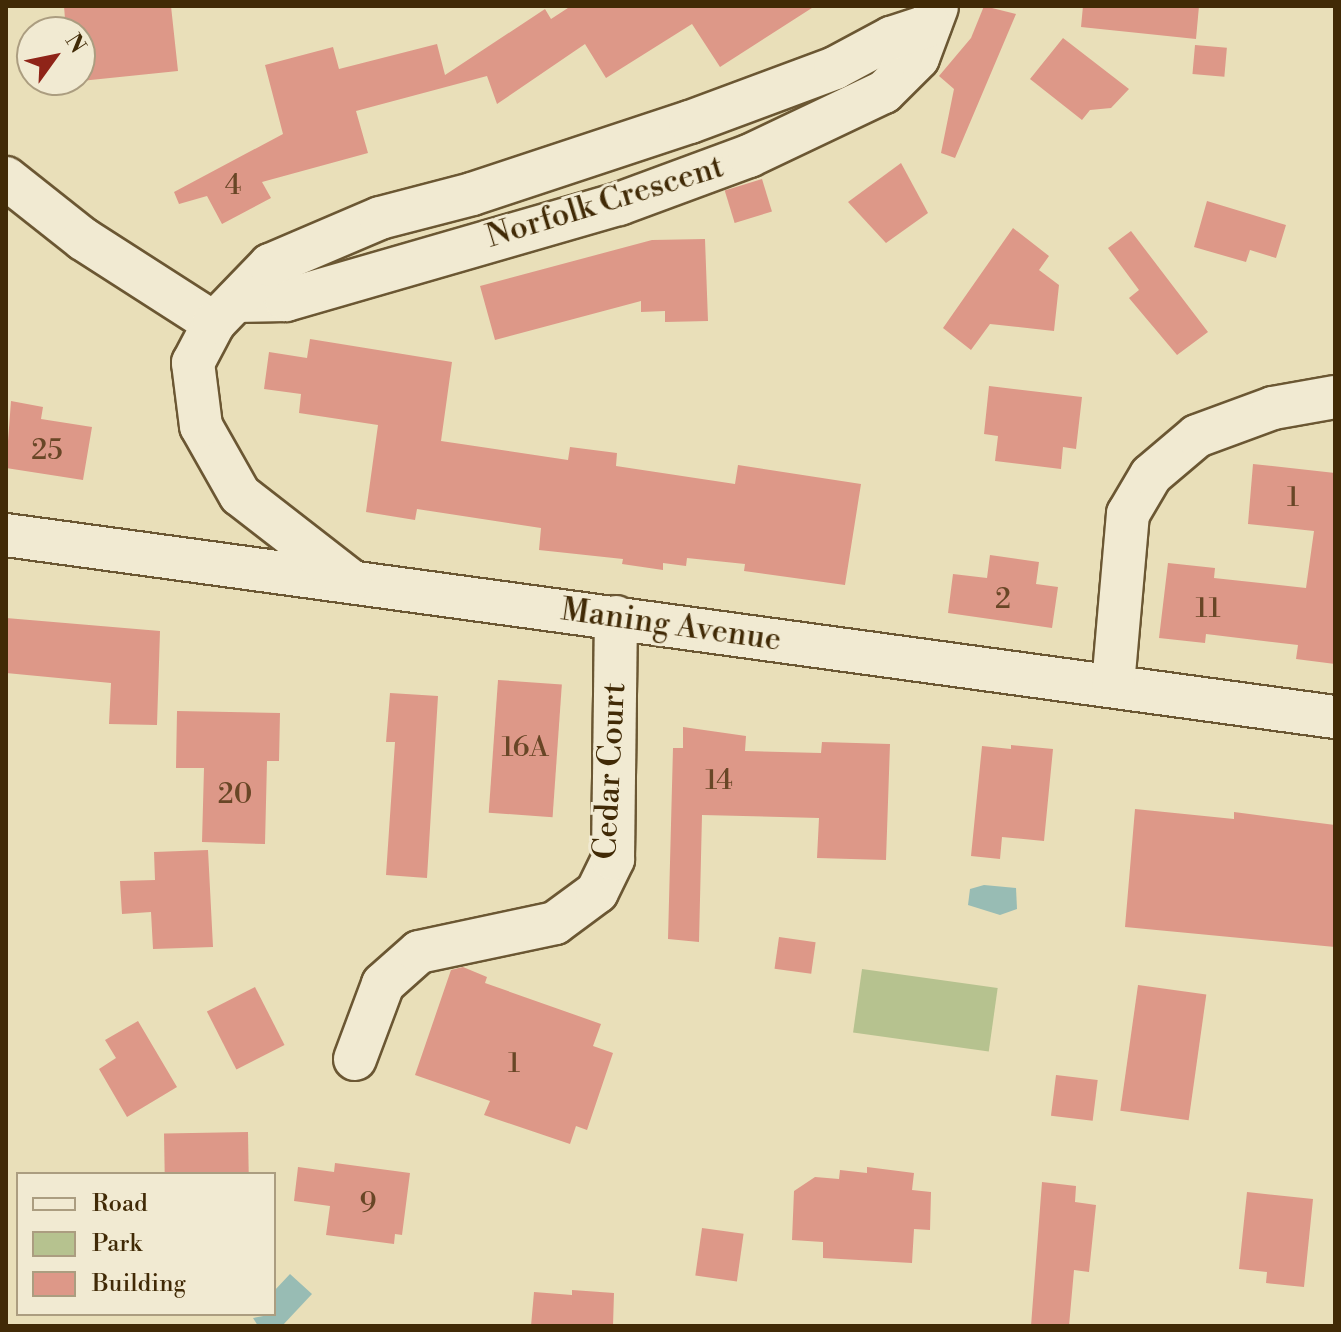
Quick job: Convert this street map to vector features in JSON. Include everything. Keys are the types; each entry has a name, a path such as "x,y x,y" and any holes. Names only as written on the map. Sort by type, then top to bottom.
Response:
{"street":[{"name":"Norfolk Crescent","path":"225,312 286,300 676,186 884,92 918,58 934,16"},
{"name":"Norfolk Crescent","path":"352,582 240,495 201,426 193,363 225,312 270,265 314,243 380,218 472,194 690,122 835,68 934,16"},
{"path":"6,178 83,239 225,312"},
{"path":"1113,685 1128,514 1151,475 1197,436 1273,408 1335,397"},
{"name":"Maning Avenue","path":"6,535 1335,717"},
{"name":"Cedar Court","path":"355,1059 383,984 419,952 555,923 597,892 613,859 616,617"}],"green space":[{"path":"862,969 998,988 989,1051 853,1032"}],"water":[{"path":"984,885 1016,888 1017,909 1000,915 968,905 970,889"},
{"path":"290,1274 312,1294 282,1326 258,1326 253,1318 276,1316 276,1289"}],"building":[{"path":"64,6 171,6 178,71 96,79 96,16 65,16"},
{"path":"571,6 815,6 720,67 692,24 606,78 585,44 497,104 487,76 356,111 368,153 262,182 271,198 222,224 207,196 179,204 174,192 283,134 265,65 333,47 339,69 437,44 445,75 545,9 551,19"},
{"path":"984,6 1016,14 955,158 941,153 954,89 939,76 971,38"},
{"path":"1083,6 1199,6 1196,39 1081,27"},
{"path":"1063,38 1129,89 1111,108 1090,110 1082,120 1030,79"},
{"path":"1195,45 1227,48 1224,77 1192,74"},
{"path":"901,163 928,213 886,243 848,202"},
{"path":"762,179 772,212 735,223 725,190"},
{"path":"1207,201 1286,225 1276,258 1250,250 1246,262 1194,247"},
{"path":"1013,228 1049,256 1039,270 1059,285 1054,331 990,324 971,350 943,328"},
{"path":"1131,231 1208,332 1177,355 1129,298 1139,290 1108,248"},
{"path":"705,239 708,321 665,322 665,311 641,312 641,301 495,340 480,286 652,240"},
{"path":"310,339 452,362 441,441 568,460 570,447 617,453 616,466 735,484 738,465 861,484 845,585 744,571 745,564 687,558 686,566 663,563 663,570 622,564 623,559 539,550 541,528 417,509 415,520 366,512 378,425 299,413 301,394 264,389 269,352 307,358"},
{"path":"989,386 1082,397 1076,449 1063,447 1061,469 995,461 998,436 984,434"},
{"path":"11,401 43,407 41,419 92,427 83,480 6,468"},
{"path":"1253,464 1335,473 1335,664 1296,659 1298,645 1206,634 1205,643 1159,638 1168,563 1215,568 1214,578 1306,588 1314,531 1248,524"},
{"path":"990,555 1039,562 1036,584 1058,587 1052,628 948,613 953,574 987,578"},
{"path":"6,618 160,631 157,725 109,724 111,683 6,673"},
{"path":"498,680 562,684 553,817 489,813"},
{"path":"390,693 438,696 427,878 386,875 395,742 386,742"},
{"path":"177,711 280,713 279,761 267,761 265,844 202,842 204,768 176,768"},
{"path":"683,727 746,736 745,751 821,753 822,742 890,744 886,860 817,858 819,818 702,815 699,942 668,939 673,748 683,748"},
{"path":"1011,745 1053,749 1044,841 1002,837 1000,859 971,856 982,746 1011,749"},
{"path":"1135,809 1234,819 1234,812 1335,825 1335,947 1125,927"},
{"path":"208,850 213,947 153,949 151,912 122,914 120,881 155,880 154,852"},
{"path":"779,937 816,942 811,974 775,969"},
{"path":"463,967 487,977 485,983 601,1024 593,1046 613,1053 587,1130 576,1126 570,1144 484,1115 490,1101 415,1075 451,970"},
{"path":"1138,985 1206,995 1189,1120 1120,1111"},
{"path":"255,987 285,1045 236,1069 207,1012"},
{"path":"138,1021 177,1087 127,1117 99,1069 116,1058 105,1040"},
{"path":"1056,1075 1098,1080 1093,1121 1051,1116"},
{"path":"248,1132 249,1172 165,1172 164,1133"},
{"path":"335,1163 410,1173 402,1235 395,1234 394,1244 326,1235 330,1206 294,1201 298,1167 334,1172"},
{"path":"867,1167 914,1173 912,1190 931,1192 930,1230 914,1229 912,1263 823,1258 823,1242 792,1240 794,1191 815,1177 839,1179 840,1170 867,1173"},
{"path":"1042,1182 1076,1186 1075,1202 1096,1205 1089,1272 1074,1270 1069,1326 1031,1326"},
{"path":"1247,1192 1313,1199 1304,1287 1266,1283 1267,1272 1239,1269"},
{"path":"702,1228 744,1234 737,1281 695,1276"},
{"path":"572,1290 614,1293 613,1326 531,1326 534,1292 572,1295"}]}
